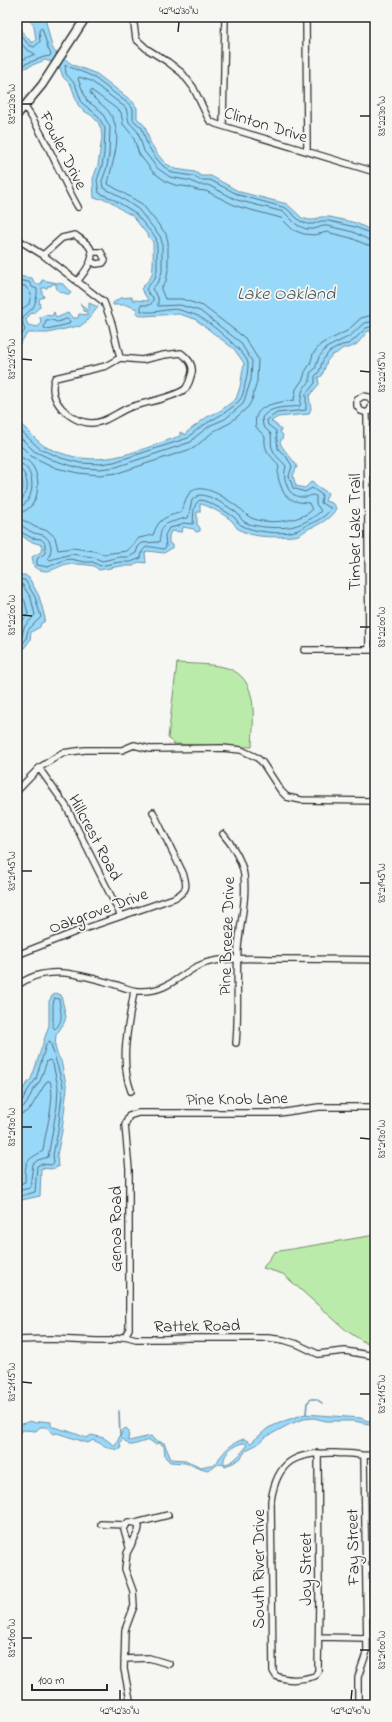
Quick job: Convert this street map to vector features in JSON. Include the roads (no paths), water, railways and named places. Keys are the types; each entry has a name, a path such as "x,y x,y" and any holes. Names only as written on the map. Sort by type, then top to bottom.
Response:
{"street":[{"path":"17,115 25,107 52,69 86,17"},
{"name":"Clinton Drive","path":"133,17 136,39 147,49 182,73 193,87 210,121 375,172"},
{"path":"223,126 224,17"},
{"path":"306,17 307,151"},
{"name":"Fowler Drive","path":"25,107 40,129 65,184 78,207"},
{"path":"43,255 62,238 75,235 88,245 92,252 91,262 77,282"},
{"path":"17,239 43,255 104,302 112,324 120,358"},
{"path":"91,262 99,264 103,263 104,260 101,252 92,252"},
{"path":"181,353 190,360 192,375 186,388 180,392 127,408 101,422 86,423 75,419 60,406 54,397 52,388 55,378 106,366 120,358 142,360 181,353"},
{"name":"Timber Lake Trail","path":"367,413 368,563 372,650"},
{"path":"368,563 375,563"},
{"path":"304,650 372,650"},
{"path":"17,791 39,768 62,753 85,750 122,750 134,745 150,748 222,748 240,750 256,757 262,762 281,791 287,797 301,800 375,801"},
{"name":"Hillcrest Road","path":"39,768 66,806 121,916"},
{"name":"Oakgrove Drive","path":"17,955 78,931 174,898 186,889 183,873 153,812"},
{"name":"Pine Breeze Drive","path":"223,834 234,850 243,873 245,897 238,959 238,1022 236,1043"},
{"path":"17,986 32,976 55,972 107,982 134,991 155,990 166,987 200,965 212,961 238,959 375,960"},
{"path":"131,1091 127,1072 126,1054 134,991"},
{"name":"Pine Knob Lane","path":"126,1121 129,1116 138,1113 279,1113 318,1107 375,1107"},
{"name":"Genoa Road","path":"125,1336 129,1329 129,1169 125,1133 126,1121"},
{"name":"Rattek Road","path":"17,1340 50,1339 97,1341 110,1340 125,1336 136,1339 268,1338 284,1340 297,1344 318,1354 345,1351 375,1356"},
{"name":"South River Drive","path":"319,1636 318,1671 315,1676 288,1679 276,1676 273,1671 272,1643 273,1486 286,1464 301,1456 318,1453 355,1454 364,1457 375,1455"},
{"name":"Joy Street","path":"318,1453 319,1636"},
{"name":"Fay Street","path":"358,1705 358,1677 367,1651 364,1457"},
{"path":"101,1524 125,1525 128,1522 136,1523 168,1515"},
{"path":"131,1705 124,1669 124,1659 125,1630 134,1606 133,1592 126,1568 129,1547 138,1532 136,1523"},
{"path":"125,1525 124,1529 129,1547"},
{"path":"366,1569 375,1569"},
{"path":"319,1636 366,1638"},
{"path":"124,1659 149,1658 169,1664"}],"water":[{"name":"Lake Oakland","path":"27,17 44,17 54,51 73,65 97,74 133,102 137,108 137,118 145,126 150,142 165,163 175,169 195,172 201,176 211,176 240,192 287,204 302,218 314,220 320,217 330,217 356,223 375,232 375,337 370,331 368,331 357,344 349,348 343,348 332,355 327,361 322,376 318,377 319,384 309,396 311,408 309,414 278,417 271,421 281,429 280,432 283,435 280,442 281,445 297,466 293,476 296,486 305,488 312,481 328,493 325,501 332,503 336,508 329,517 321,523 296,536 257,536 243,532 226,516 200,504 200,512 197,512 197,524 200,531 196,532 194,529 183,527 182,532 171,531 169,543 172,545 172,548 164,553 147,551 145,553 146,563 139,562 133,566 121,566 99,570 94,566 75,564 66,564 46,571 34,567 32,557 41,552 42,545 29,541 17,532 17,503 23,487 23,482 17,470 17,423 25,428 43,445 66,455 99,459 130,453 180,436 180,432 186,435 187,432 207,417 220,411 236,399 240,387 244,363 234,349 195,319 179,314 143,316 136,313 137,309 127,305 113,305 113,303 120,298 132,297 133,300 149,301 141,289 152,274 153,242 132,215 123,211 110,201 94,198 93,179 98,165 102,137 101,129 98,122 78,105 71,85 63,77 60,68 55,63 45,60 17,71 17,26 32,43 36,40 34,26"},
{"path":"17,276 32,278 35,284 41,284 42,280 63,284 71,293 69,295 58,291 56,284 52,284 47,288 42,288 44,297 39,299 40,307 30,314 26,320 28,325 38,327 41,323 40,317 45,315 52,316 54,312 56,318 68,313 74,318 78,318 79,314 87,315 87,312 84,311 80,303 88,311 89,303 98,307 87,321 79,327 48,333 29,333 17,348"},
{"path":"17,575 25,575 29,578 39,596 45,618 40,627 31,632 30,640 22,651 21,693 17,727"},
{"path":"56,993 61,995 66,1017 56,1035 55,1046 61,1061 67,1088 62,1131 57,1155 58,1167 51,1169 41,1168 40,1196 17,1201 17,1101 24,1087 31,1079 35,1068 49,1025 49,1001"},
{"path":"305,1414 361,1418 368,1421 375,1419 375,1423 369,1424 354,1421 326,1421 314,1418 304,1419 290,1424 266,1437 258,1444 246,1450 241,1458 233,1463 225,1466 221,1463 207,1470 185,1463 170,1462 165,1457 164,1446 159,1443 155,1444 149,1440 129,1445 123,1439 120,1442 121,1449 114,1449 93,1440 88,1443 57,1433 53,1434 46,1427 40,1427 36,1431 24,1430 17,1434 17,1426 30,1421 36,1423 41,1421 51,1422 51,1426 53,1427 87,1438 91,1435 104,1438 115,1446 123,1430 126,1428 129,1431 129,1441 151,1436 154,1440 164,1443 171,1459 185,1460 201,1467 215,1464 224,1452 235,1443 244,1439 251,1443 268,1428","holes":["241,1443 245,1443 247,1446 234,1460 224,1464 225,1456 233,1447"]}],"waterway":[{"path":"306,1414 307,1403 311,1399 316,1399 322,1403"},
{"path":"119,1411 120,1436"}]}
